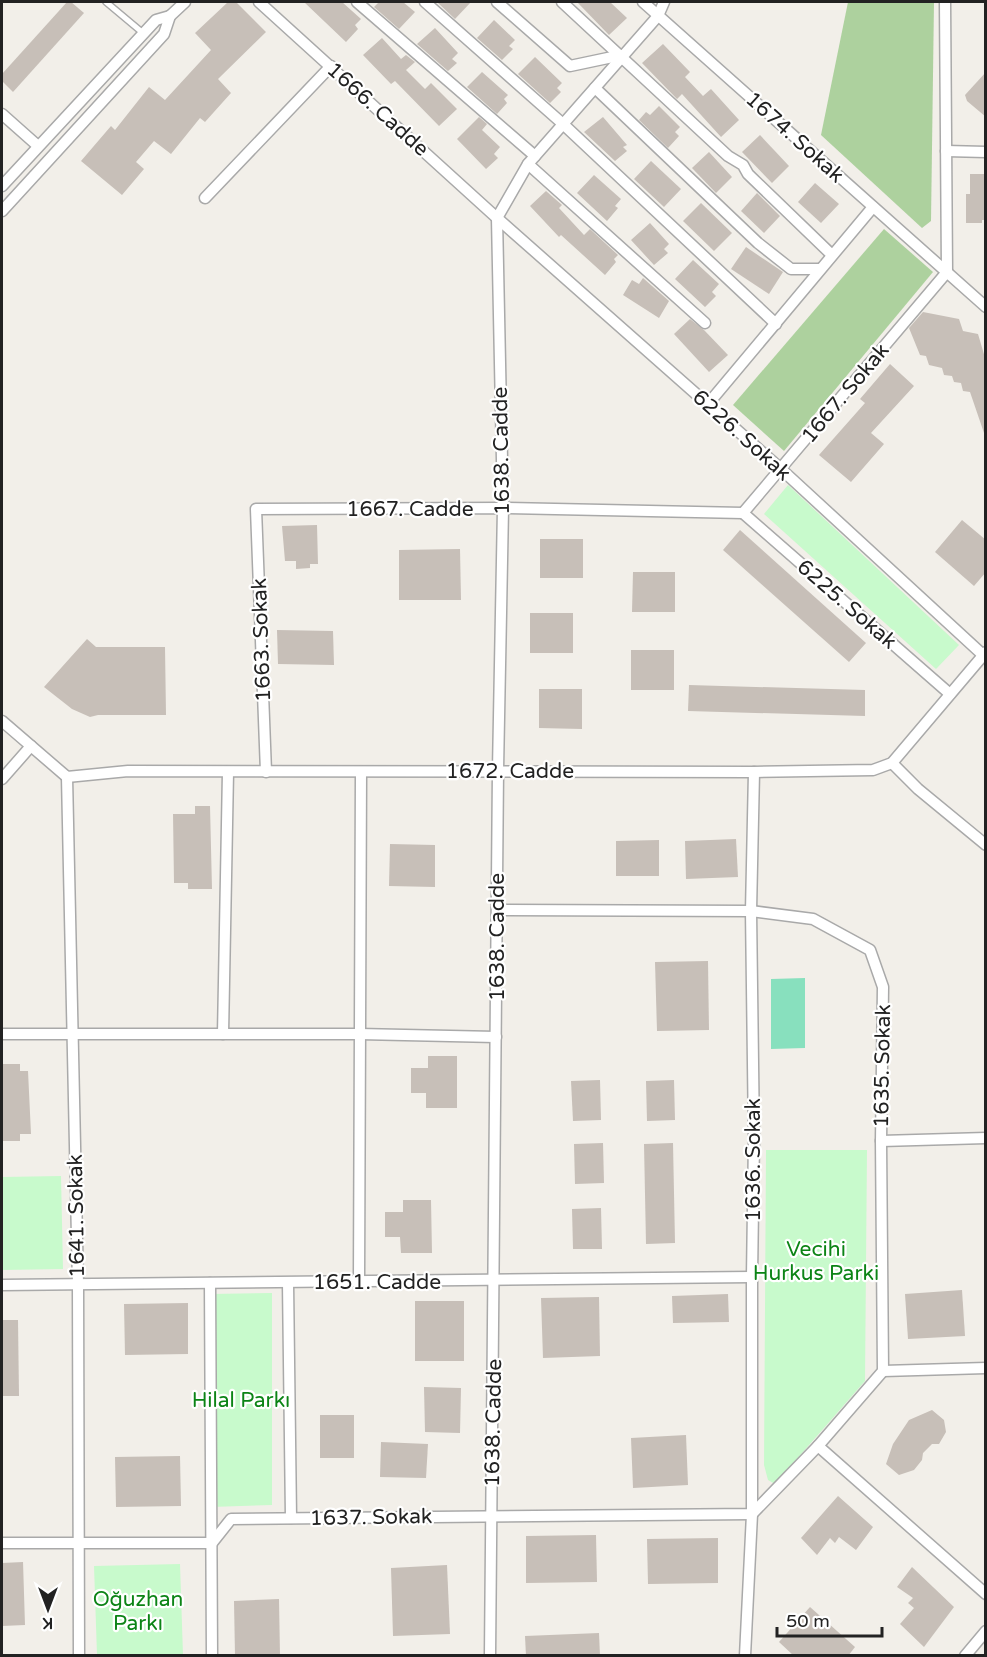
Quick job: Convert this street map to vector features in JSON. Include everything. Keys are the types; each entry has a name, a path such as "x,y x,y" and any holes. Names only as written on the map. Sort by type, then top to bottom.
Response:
{"street":[{"path":"2,211 164,34 171,16 185,2"},
{"name":"1666. Cadde","path":"259,2 497,218"},
{"path":"357,2 531,160 705,323"},
{"path":"425,2 563,124 776,324"},
{"path":"497,2 570,66 622,56"},
{"path":"562,2 728,156 743,165 748,174 832,255"},
{"name":"1674. Sokak","path":"643,2 986,308"},
{"path":"497,218 531,160 658,16 664,2"},
{"path":"945,2 947,273"},
{"path":"2,186 142,33 156,20 171,16"},
{"path":"205,198 330,66"},
{"path":"595,88 758,243 791,268 820,269"},
{"path":"2,114 38,146"},
{"path":"946,151 986,152"},
{"path":"708,404 873,207"},
{"name":"6226. Sokak","path":"497,218 781,469 984,654"},
{"name":"1638. Cadde","path":"490,1656 498,770 503,508 497,218"},
{"name":"1667. Sokak","path":"743,513 947,273"},
{"name":"1667. Cadde","path":"256,509 503,508 743,513"},
{"name":"1663. Sokak","path":"256,509 266,772"},
{"name":"6225. Sokak","path":"743,513 950,694"},
{"path":"984,654 892,763 918,789 986,845"},
{"path":"2,721 67,777"},
{"path":"2,779 31,746"},
{"name":"1672. Cadde","path":"67,777 128,771 754,772 873,770 892,763"},
{"path":"223,1034 228,772"},
{"path":"359,1282 361,772"},
{"name":"1636. Sokak","path":"746,1656 752,1514 754,1139 751,911 754,772"},
{"name":"1641. Sokak","path":"67,777 78,1284 79,1656"},
{"name":"1635. Sokak","path":"498,910 751,911 813,919 870,950 883,987 881,1141 883,1371"},
{"path":"2,1034 359,1034 496,1037"},
{"path":"881,1141 986,1138"},
{"name":"1651. Cadde","path":"2,1285 752,1277"},
{"path":"288,1282 291,1518"},
{"path":"210,1283 212,1656"},
{"path":"752,1514 818,1446 883,1371 986,1368"},
{"path":"818,1446 986,1594"},
{"name":"1637. Sokak","path":"212,1543 231,1519 752,1514"},
{"path":"2,1543 212,1543"},
{"path":"965,1656 986,1631"}],"lane":[{"path":"106,2 142,33"}],"green space":[{"path":"848,2 934,2 931,221 922,228 821,135"},
{"path":"884,229 933,272 784,451 733,405"},
{"path":"788,485 959,645 936,669 764,514"},
{"path":"805,978 805,1048 771,1049 771,979"},
{"name":"Vecihi Hurkus Parki","path":"766,1150 867,1150 865,1381 775,1484 768,1480 764,1465"},
{"path":"61,1176 63,1269 2,1270 2,1177"},
{"name":"Hilal Parkı","path":"272,1293 272,1505 211,1507 210,1294"},
{"name":"Oğuzhan Parkı","path":"180,1564 183,1655 97,1655 94,1566"}],"building":[{"path":"67,2 71,2 84,13 13,92 2,81 2,74"},
{"path":"228,2 236,2 266,32 218,79 231,93 205,122 200,118 171,154 154,141 136,162 144,169 122,195 81,161 111,126 115,130 149,87 165,100 211,50 195,33"},
{"path":"304,2 342,2 361,19 355,25 358,29 346,42"},
{"path":"379,2 403,2 415,12 399,29 374,7"},
{"path":"437,2 471,2 455,19"},
{"path":"577,2 610,2 627,18 609,35"},
{"path":"494,20 515,40 509,46 513,49 502,60 477,38"},
{"path":"435,28 458,53 452,59 457,63 448,71 417,44"},
{"path":"382,38 401,59 406,55 415,62 406,70 425,89 431,83 457,109 439,126 395,81 391,84 363,55"},
{"path":"663,44 690,72 685,77 703,96 711,89 739,120 721,137 682,94 677,99 642,63"},
{"path":"535,57 562,83 557,88 561,92 550,103 518,74"},
{"path":"482,72 508,95 504,99 507,103 497,114 467,87"},
{"path":"986,72 986,117 967,101 965,95"},
{"path":"659,106 680,127 675,132 679,136 668,148 639,120 646,112 650,115"},
{"path":"479,117 487,124 482,130 500,147 494,154 498,158 486,169 457,139"},
{"path":"603,117 627,145 623,147 627,151 615,161 584,132"},
{"path":"760,135 789,166 772,183 742,152"},
{"path":"709,152 732,177 716,193 692,168"},
{"path":"651,161 681,189 664,207 634,179"},
{"path":"970,174 986,174 986,220 982,220 982,223 966,223 966,194 970,194"},
{"path":"594,175 621,199 615,206 618,208 607,221 577,193"},
{"path":"815,183 839,204 821,223 798,202"},
{"path":"546,191 562,205 559,208 584,235 590,229 618,255 614,259 616,262 605,275 561,235 559,237 530,206"},
{"path":"757,193 780,216 764,233 741,211"},
{"path":"701,203 732,233 714,251 683,221"},
{"path":"650,223 669,244 664,249 668,253 654,265 631,240"},
{"path":"746,247 783,272 769,294 731,269"},
{"path":"693,260 719,284 712,292 716,296 705,307 675,279"},
{"path":"643,278 669,301 659,318 623,295 632,280 639,284"},
{"path":"923,312 959,319 963,331 978,334 986,361 986,433 984,433 970,392 963,391 961,383 954,382 952,376 944,375 942,368 929,365 926,356 920,355 909,328"},
{"path":"690,319 728,355 709,372 674,334"},
{"path":"890,364 914,386 871,433 884,444 851,482 819,455 865,403 860,399"},
{"path":"962,520 986,540 986,572 974,586 935,552"},
{"path":"317,525 318,564 310,564 310,568 296,569 296,561 285,561 282,526"},
{"path":"740,530 866,643 849,662 723,550"},
{"path":"540,539 583,539 583,578 540,578"},
{"path":"460,549 461,600 399,600 399,550"},
{"path":"633,572 675,572 675,612 632,612"},
{"path":"530,613 573,613 573,653 530,653"},
{"path":"277,630 333,631 334,665 278,664"},
{"path":"87,639 96,647 165,647 166,715 90,717 72,709 44,687"},
{"path":"631,650 674,650 674,690 631,690"},
{"path":"689,685 865,690 865,716 688,711"},
{"path":"539,689 582,689 582,729 539,728"},
{"path":"195,806 210,806 212,889 188,889 188,883 174,883 173,814 195,814"},
{"path":"736,839 738,877 686,879 685,841"},
{"path":"659,840 659,876 616,876 616,841"},
{"path":"390,844 435,845 435,887 389,886"},
{"path":"708,961 709,1030 657,1031 655,962"},
{"path":"428,1056 457,1056 457,1108 426,1108 426,1093 411,1093 411,1068 428,1068"},
{"path":"2,1064 20,1064 20,1071 28,1071 31,1134 20,1134 20,1141 2,1141"},
{"path":"600,1080 601,1120 573,1121 571,1081"},
{"path":"674,1080 675,1120 647,1121 646,1081"},
{"path":"603,1143 604,1183 575,1184 574,1144"},
{"path":"673,1143 675,1243 646,1244 644,1144"},
{"path":"403,1200 431,1200 432,1253 401,1253 400,1237 385,1237 385,1212 403,1212"},
{"path":"601,1208 602,1249 573,1249 572,1209"},
{"path":"962,1290 965,1336 908,1339 905,1294"},
{"path":"728,1294 729,1322 673,1323 672,1296"},
{"path":"599,1297 600,1356 543,1358 541,1298"},
{"path":"415,1301 464,1301 464,1361 415,1361"},
{"path":"188,1303 188,1354 125,1355 124,1304"},
{"path":"2,1320 18,1320 19,1396 2,1396"},
{"path":"424,1387 461,1388 460,1433 425,1432"},
{"path":"932,1410 944,1420 946,1432 939,1444 932,1444 923,1453 922,1460 914,1470 899,1475 886,1464 893,1444 909,1420"},
{"path":"320,1415 354,1415 354,1458 320,1458"},
{"path":"686,1435 688,1485 633,1488 631,1438"},
{"path":"381,1442 428,1444 426,1478 380,1477"},
{"path":"180,1456 181,1506 116,1507 115,1457"},
{"path":"838,1496 873,1527 856,1550 839,1537 835,1543 830,1538 817,1555 801,1538"},
{"path":"596,1535 597,1582 526,1583 526,1536"},
{"path":"718,1538 718,1583 648,1584 647,1539"},
{"path":"23,1562 25,1625 2,1626 2,1563"},
{"path":"447,1565 450,1634 393,1636 391,1568"},
{"path":"912,1567 954,1607 924,1647 900,1624 914,1608 908,1603 913,1598 897,1587"},
{"path":"279,1599 280,1656 235,1656 234,1601"},
{"path":"810,1607 855,1647 848,1656 794,1656 779,1642"},
{"path":"599,1633 600,1656 526,1656 525,1636"}]}
